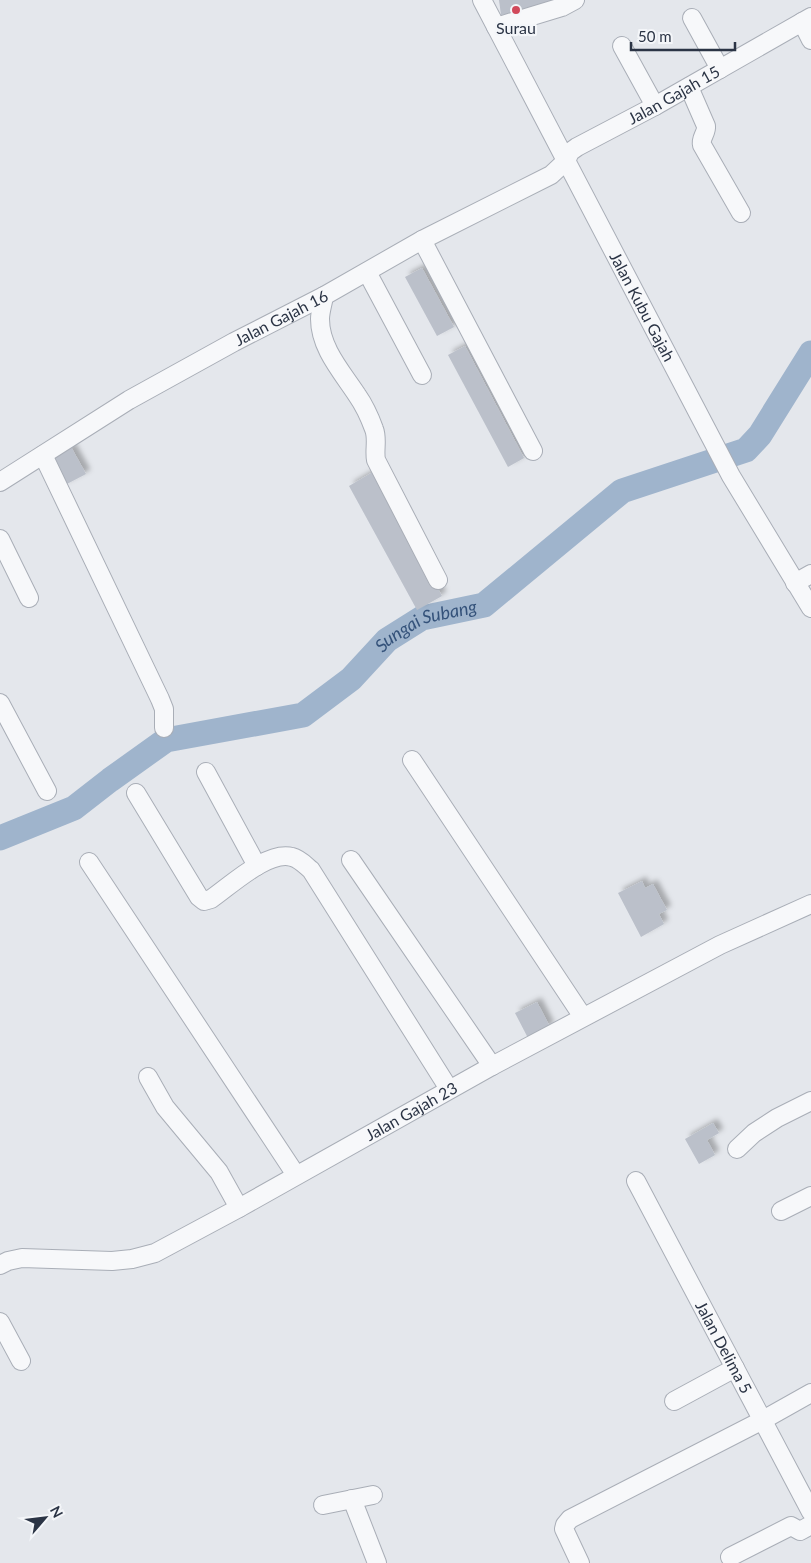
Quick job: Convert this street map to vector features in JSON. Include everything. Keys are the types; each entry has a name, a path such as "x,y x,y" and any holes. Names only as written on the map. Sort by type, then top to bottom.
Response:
{"street":[{"name":"Jalan Kubu Gajah","path":"482,0 731,476 811,608"},
{"path":"496,27 562,7 575,0"},
{"path":"692,18 720,69"},
{"path":"806,19 811,40"},
{"name":"Jalan Gajah 15","path":"566,161 570,152 577,147 689,87 806,19"},
{"path":"622,46 655,106"},
{"path":"689,87 706,128 702,145 741,213"},
{"name":"Jalan Gajah 16","path":"0,482 129,400 234,342 324,296 422,240 551,175 566,161"},
{"path":"422,240 533,451"},
{"path":"367,272 422,376"},
{"path":"324,296 320,319 325,342 340,373 358,397 375,430 376,460 438,580"},
{"path":"43,455 164,708 164,728"},
{"path":"0,539 29,598"},
{"path":"795,583 811,574"},
{"path":"0,702 47,791"},
{"path":"412,760 583,1017"},
{"path":"206,772 257,866"},
{"path":"136,793 201,900 208,901 257,866 279,856 291,857 303,862 311,870 449,1089"},
{"path":"350,860 492,1066"},
{"path":"89,862 296,1175"},
{"name":"Jalan Gajah 23","path":"0,1265 22,1258 79,1261 132,1259 155,1253 239,1208 449,1089 720,944 811,904"},
{"path":"148,1077 165,1107 218,1172 239,1208"},
{"path":"736,1149 754,1133 777,1118 811,1101"},
{"name":"Jalan Delima 5","path":"636,1181 811,1512"},
{"path":"781,1211 811,1196"},
{"path":"0,1322 21,1360"},
{"path":"674,1401 735,1368"},
{"path":"580,1563 566,1533 565,1525 567,1521 811,1393"},
{"path":"323,1505 373,1495"},
{"path":"352,1500 378,1563"},
{"path":"730,1557 790,1526 800,1531 811,1525"}],"building":[{"name":"Surau","path":"499,0 560,0 561,6 501,15"},
{"path":"422,268 454,327 437,336 405,277"},
{"path":"465,346 524,458 508,467 448,355"},
{"path":"71,447 86,474 63,486 48,459"},
{"path":"373,472 442,596 417,610 349,486"},
{"path":"642,881 645,888 653,884 667,910 659,914 664,924 641,937 618,893"},
{"path":"537,1002 550,1027 528,1038 515,1013"},
{"path":"713,1123 719,1133 707,1140 715,1155 699,1164 685,1139"}],"waterway":[{"name":"Sungai Subang","path":"0,838 74,808 166,740 303,715 351,679 387,640 422,618 484,605 622,491 746,450 760,435 811,353"}],"place":[{"name":"Surau","path":"516,10"}]}
